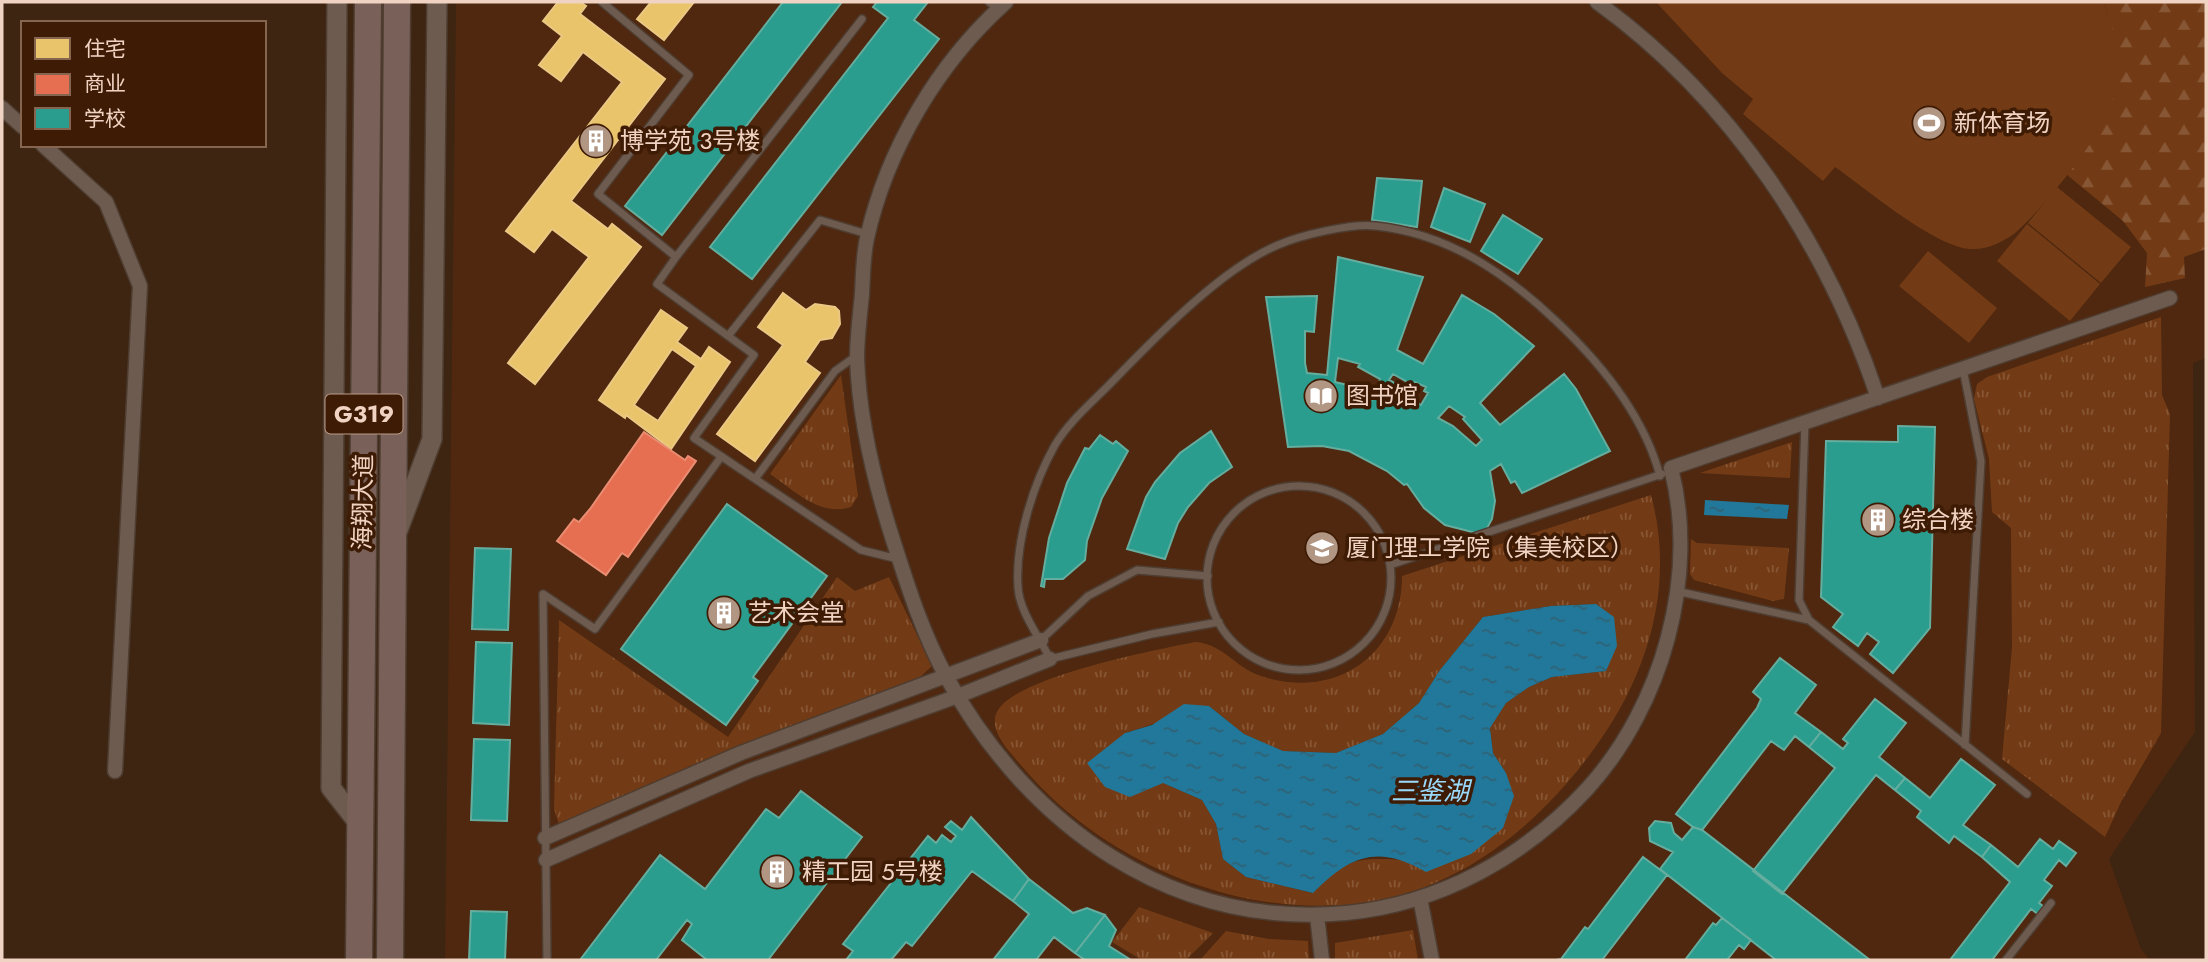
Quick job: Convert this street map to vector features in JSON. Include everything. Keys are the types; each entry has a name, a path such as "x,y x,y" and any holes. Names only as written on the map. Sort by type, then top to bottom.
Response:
{"highway":[{"name":"海翔大道","path":"359,960 368,2"},
{"name":"海翔大道","path":"390,960 397,2"}],"street":[{"path":"337,2 331,789 360,825"},
{"path":"393,540 432,439 437,2"},
{"path":"1597,2 1655,47 1695,88 1768,175 1803,231 1845,314 1878,398"},
{"path":"998,4 917,111 881,188 868,235 857,356 862,413 872,468 912,600 946,677 1002,760 1026,789 1057,818 1106,855 1136,872 1210,900 1272,913 1317,915 1371,911 1420,898 1483,870 1541,835 1598,776 1623,743 1659,669 1676,591 1680,534 1666,472 2170,298"},
{"path":"2,108 21,125"},
{"path":"45,147 106,202 140,286 115,771"},
{"path":"545,838 741,753 1041,640"},
{"path":"545,860 749,771 958,696 1051,659"},
{"path":"1420,898 1432,960"},
{"path":"1317,915 1322,960"}],"lane":[{"path":"602,2 690,75 598,194 676,257"},
{"path":"862,19 657,284 754,355 694,438 861,550 899,559"},
{"path":"728,336 820,220 868,235"},
{"path":"1219,622 1051,659 1018,589 1032,492 1057,443 1136,357 1232,272 1278,245 1328,231 1374,225 1440,240 1483,262 1525,292 1565,329 1607,377 1652,444 1666,472 1390,565"},
{"path":"755,479 835,371 857,356"},
{"path":"1963,369 1981,461 1965,745"},
{"path":"1805,422 1799,600 1808,620"},
{"path":"547,960 543,594 595,629 721,457"},
{"path":"1293,486 1329,491 1361,509 1383,539 1390,565 1390,593 1376,629 1351,653 1319,668 1302,670 1267,664 1238,647 1219,622 1212,606 1208,576 1211,551 1229,519 1258,496 1293,486"},
{"path":"1041,640 1088,596 1137,570 1208,576"},
{"path":"1676,591 1808,620 2027,794"},
{"path":"2006,960 2051,903"}],"shaded area":[{"name":"厦门理工学院（集美校区）","path":"456,2 2206,2 2206,358 2193,363 2195,732 2109,859 2141,949 2150,960 445,960"}],"green space":[{"name":"新体育场","path":"1656,2 2103,2 2112,27 2116,53 2114,93 2111,106 2096,136 2039,209 2015,233 2005,239 1989,247 1971,249 1939,239 1920,228 1835,167 1823,181 1743,114 1753,99 1722,73"},
{"path":"2103,2 2206,2 2206,249 2184,257 2185,278 2145,287 2147,253 2123,221 2066,174 2098,131 2109,103 2114,70 2113,43"},
{"path":"2057,187 2131,247 2101,283 2028,223"},
{"path":"2027,224 2100,284 2070,321 1997,261"},
{"path":"1928,251 1997,308 1969,343 1899,286"},
{"path":"2161,317 2162,395 2170,414 2161,733 2121,802 2105,837 2002,759 2012,647 2011,528 1992,512 1989,459 1974,399 1977,384 1987,377"},
{"path":"841,375 858,496 851,507 840,509 808,501 770,474"},
{"path":"1792,442 1790,478 1700,473"},
{"path":"1651,495 1658,529 1658,598 1641,663 1628,694 1591,753 1546,805 1494,850 1435,883 1369,902 1321,906 1272,903 1224,893 1177,877 1133,856 1091,830 1053,799 1010,753 997,733 997,712 1009,699 1030,687 1088,667 1195,642 1214,647 1244,668 1261,676 1288,682 1314,682 1338,676 1359,665 1377,649 1390,628 1399,604 1402,576","holes":["1595,604 1614,618 1606,671 1552,677 1529,687 1506,703 1490,727 1493,753 1506,773 1405,860 1374,859 1353,862 1344,866 1312,893 1246,877 1223,859 1216,824 1202,800 1163,783 1125,733 1209,706 1244,734 1283,751 1336,753 1383,734 1419,703 1440,670 1483,617 1551,606"]},
{"path":"1691,539 1697,543 1789,548 1784,599 1773,601 1694,580 1690,574"},
{"path":"837,577 855,591 889,577 932,666 920,677 745,744 559,824 554,809 559,620 728,737"},
{"path":"1139,907 1213,933 1186,960 1142,960 1112,942"},
{"path":"1413,930 1418,960 1335,960 1335,943"},
{"path":"1226,931 1269,939 1308,941 1309,960 1200,960"}],"water":[{"path":"1705,500 1789,505 1787,519 1704,515"},
{"name":"三鉴湖","path":"1596,604 1614,617 1617,646 1606,671 1552,677 1529,687 1506,703 1490,728 1493,753 1506,773 1514,796 1503,828 1471,854 1426,872 1393,858 1365,858 1339,870 1313,893 1246,877 1223,859 1216,824 1202,800 1163,783 1130,797 1105,787 1087,763 1125,733 1152,725 1184,704 1209,706 1244,734 1283,751 1336,753 1383,734 1419,703 1440,670 1483,617 1551,606"}],"building: 住宅":[{"name":"博学苑 3号楼","path":"558,2 580,2 586,6 580,14 665,79 571,201 608,229 612,224 641,247 535,384 508,363 589,257 552,229 534,252 506,231 622,82 583,52 561,81 539,65 562,36 543,21"},
{"path":"651,2 694,2 664,40 637,19"},
{"path":"783,293 806,310 815,304 835,307 839,311 840,324 832,338 820,340 805,362 820,373 755,461 717,434 783,345 758,327"},
{"path":"661,310 687,328 677,342 701,359 709,347 730,362 671,449 626,415 625,418 599,400","holes":["672,349 696,366 658,421 634,405"]}],"building: 商业":[{"path":"644,432 685,460 688,456 696,461 628,557 622,553 606,575 557,541 574,519 579,522 590,509"}],"building: 学校":[{"path":"783,2 842,2 662,235 625,206"},
{"path":"877,2 928,2 914,20 939,39 752,279 710,247 888,18 873,7"},
{"path":"1377,178 1422,181 1417,227 1372,220"},
{"path":"1444,188 1485,204 1470,242 1431,227"},
{"path":"1503,215 1542,239 1518,274 1481,251"},
{"name":"图书馆","path":"1338,257 1423,277 1397,350 1423,364 1462,295 1494,314 1534,346 1480,403 1500,425 1564,374 1576,389 1610,451 1522,493 1515,481 1511,483 1501,464 1490,471 1495,501 1492,519 1486,530 1476,533 1445,525 1424,508 1407,484 1404,485 1387,471 1349,451 1322,446 1288,447 1266,297 1317,296 1314,332 1305,331 1305,363 1307,373 1327,375","holes":["1338,358 1360,364 1358,367 1380,379 1372,400 1361,395 1364,389 1335,382","1393,374 1411,384 1415,382 1426,387 1424,391 1428,393 1421,405 1404,395 1400,386 1389,380","1449,406 1465,417 1463,419 1482,440 1476,446 1453,426 1438,418"]},
{"name":"综合楼","path":"1898,426 1935,427 1930,628 1893,673 1870,654 1879,642 1867,633 1858,646 1833,627 1843,614 1821,597 1826,441 1898,442"},
{"path":"1211,431 1232,467 1209,483 1188,507 1178,523 1165,559 1127,549 1146,497 1155,482 1180,453"},
{"path":"1100,435 1113,444 1116,441 1128,451 1102,498 1087,541 1085,560 1063,579 1045,579 1044,587 1041,586 1049,538 1067,483 1085,448 1089,449"},
{"name":"艺术会堂","path":"727,504 827,576 753,677 758,681 726,725 621,649"},
{"path":"475,548 511,549 508,630 472,629"},
{"path":"476,642 512,643 509,725 473,723"},
{"path":"1780,658 1816,685 1795,713 1821,732 1809,747 1795,736 1784,750 1771,741 1702,830 1693,827 1676,814 1757,708 1761,699 1753,692"},
{"path":"1875,699 1906,723 1879,757 1905,778 1895,790 1876,775 1782,894 1753,871 1835,768 1809,747 1821,732 1843,749 1848,743 1843,739"},
{"path":"474,739 510,740 507,821 471,820"},
{"path":"1961,759 1995,785 1963,825 1991,845 1982,857 1954,836 1949,843 1917,817 1921,811 1895,790 1905,778 1930,798"},
{"name":"精工园 5号楼","path":"801,791 862,837 768,960 707,960 682,940 692,924 687,920 656,960 580,960 660,855 705,889 766,809 779,818"},
{"path":"971,817 1029,879 1013,901 972,871 912,946 906,942 891,960 846,960 853,951 843,944 928,836 936,843 942,835 951,842 956,836 945,827 951,821 962,830"},
{"path":"1655,821 1671,823 1674,833 1682,840 1693,827 1702,830 1870,960 1776,960 1660,869 1673,852 1650,841 1649,828"},
{"path":"2040,839 2053,849 2059,841 2076,853 2066,866 2059,860 2044,880 2052,886 2039,903 2043,906 2038,914 2031,909 1992,960 1950,960 2010,882 1982,857 1991,845 2018,867"},
{"path":"1643,857 1667,875 1602,960 1556,960 1561,959 1585,927 1588,929"},
{"path":"1029,879 1073,913 1087,908 1105,915 1075,953 1054,937 1036,960 993,960 1029,914 1013,901"},
{"path":"471,911 507,912 505,960 469,960"},
{"path":"1105,915 1116,930 1109,946 1131,960 1085,960 1075,953"},
{"path":"1722,918 1751,940 1744,949 1739,945 1727,960 1685,960 1713,923 1716,925"}],"place":[{"name":"新体育场","path":"1929,123"},
{"name":"博学苑 3号楼","path":"596,141"},
{"name":"图书馆","path":"1321,396"},
{"name":"综合楼","path":"1878,520"},
{"name":"厦门理工学院（集美校区）","path":"1322,548"},
{"name":"艺术会堂","path":"724,613"},
{"name":"精工园 5号楼","path":"777,872"}]}
